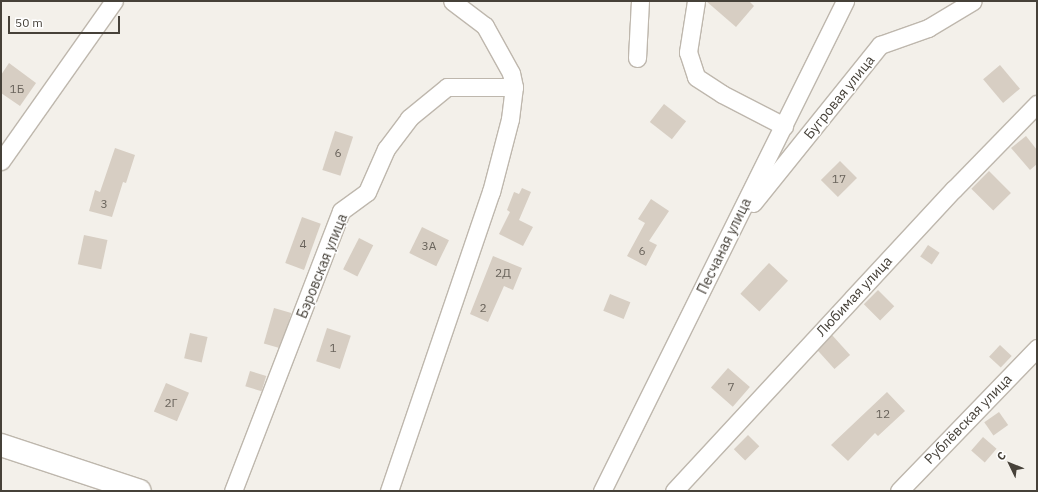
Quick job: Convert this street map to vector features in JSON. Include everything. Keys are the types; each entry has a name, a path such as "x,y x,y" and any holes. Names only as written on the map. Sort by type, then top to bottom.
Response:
{"street":[{"path":"1,161 114,1"},
{"path":"389,491 491,192 510,120 514,87 511,73 485,26 452,1"},
{"path":"637,58 640,1"},
{"path":"696,1 688,52 696,77 722,94 784,126"},
{"name":"Песчаная улица","path":"602,491 845,1"},
{"name":"Бугровая улица","path":"733,228 880,45 928,28 974,1"},
{"name":"Бэровская улица","path":"233,491 341,211 367,192 386,150 409,118 447,87 514,87"},
{"name":"Любимая улица","path":"674,491 943,201 1037,104"},
{"name":"Рублёвская улица","path":"899,491 1037,348"},
{"path":"1,446 100,484 140,491"}],"building":[{"path":"706,1 749,1 754,6 736,27"},
{"path":"9,63 36,83 20,106 1,93 1,75"},
{"path":"1000,65 1020,89 1003,103 983,79"},
{"path":"664,104 686,121 672,139 650,122"},
{"path":"335,131 353,137 340,176 322,170"},
{"path":"1026,136 1037,150 1037,164 1030,170 1011,148"},
{"path":"115,148 135,155 126,183 123,182 112,217 89,211 95,190 100,192"},
{"path":"840,161 857,178 838,197 821,180"},
{"path":"989,171 1011,193 993,211 971,189"},
{"path":"522,188 531,192 519,220 533,227 523,246 499,234 510,212 507,210 514,192 519,194"},
{"path":"651,199 669,211 649,241 657,245 646,266 627,256 645,223 638,219"},
{"path":"302,217 321,224 304,270 285,263"},
{"path":"422,227 449,240 436,266 409,253"},
{"path":"84,235 107,240 101,269 78,264"},
{"path":"359,238 373,245 357,276 343,269"},
{"path":"928,245 940,253 932,264 920,257"},
{"path":"493,256 522,268 513,290 504,286 488,322 470,314"},
{"path":"769,263 788,281 759,311 740,294"},
{"path":"878,290 894,306 880,320 864,304"},
{"path":"610,294 630,302 624,319 603,311"},
{"path":"274,308 291,313 281,349 264,344"},
{"path":"327,328 351,336 340,369 316,361"},
{"path":"190,333 208,337 202,362 184,358"},
{"path":"832,335 850,355 834,369 816,349"},
{"path":"1000,345 1012,356 1001,368 989,357"},
{"path":"728,368 750,387 733,407 711,388"},
{"path":"250,371 266,376 262,391 245,386"},
{"path":"166,383 189,393 177,421 154,412"},
{"path":"887,392 905,411 878,436 875,433 848,461 831,445"},
{"path":"999,412 1008,425 993,435 984,422"},
{"path":"748,435 759,446 745,460 734,449"},
{"path":"983,437 997,449 985,462 971,451"}]}
